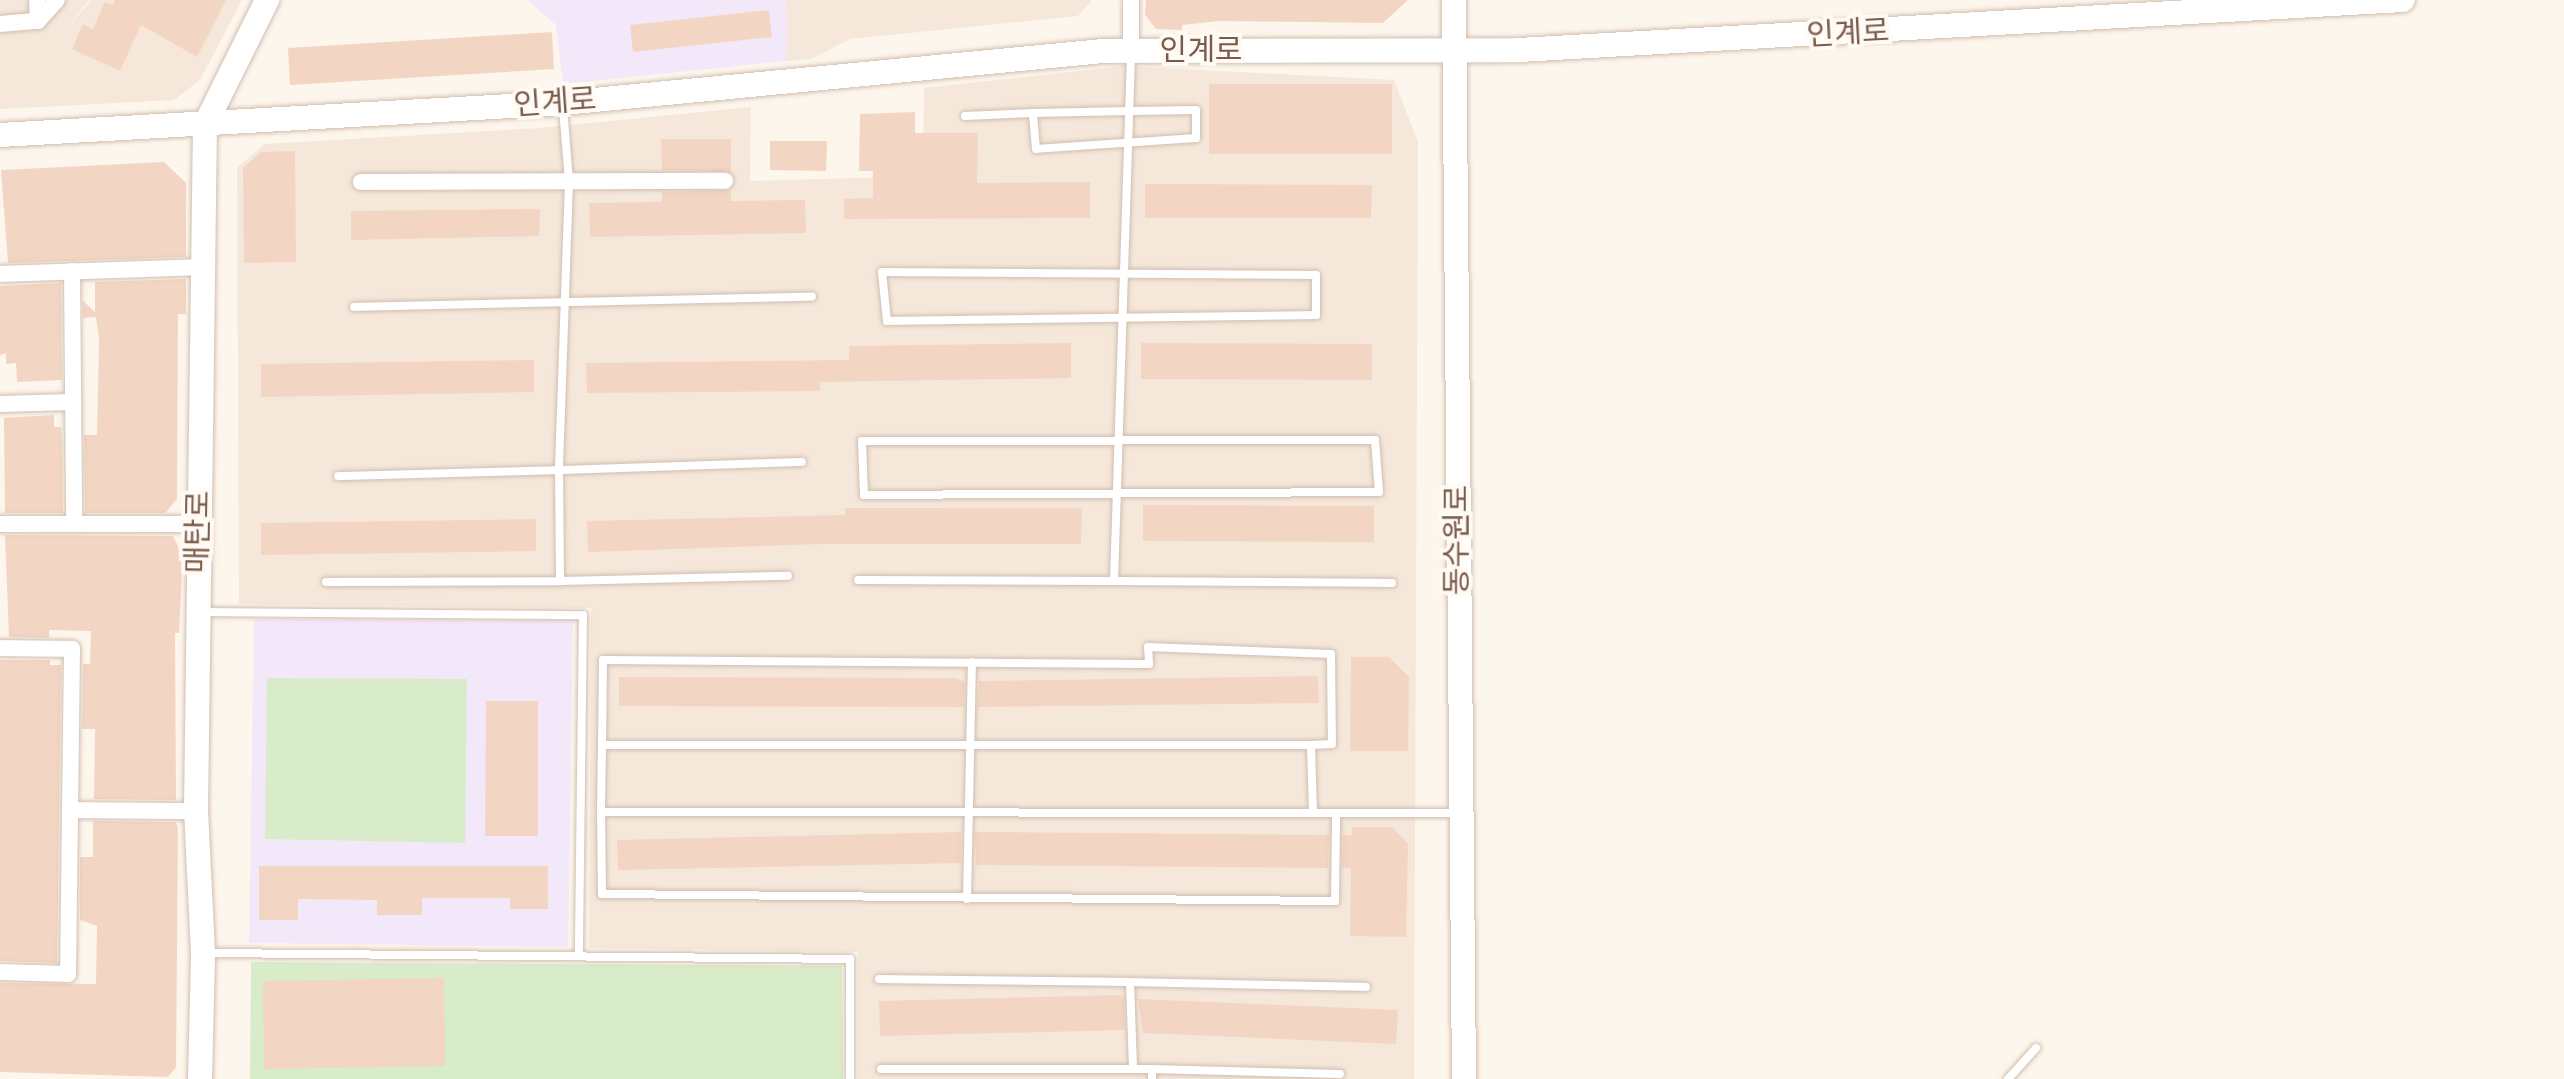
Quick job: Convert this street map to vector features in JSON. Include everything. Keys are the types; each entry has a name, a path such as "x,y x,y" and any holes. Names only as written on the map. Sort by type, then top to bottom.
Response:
{"street":[{"path":"37,0 38,21"},
{"path":"0,24 38,21 57,0"},
{"name":"매탄로","path":"200,1079 203,953 196,811 205,125 267,0"},
{"path":"1131,0 1131,51"},
{"name":"동수원로","path":"1454,0 1464,1079"},
{"name":"인계로","path":"0,135 563,103 1131,51 1454,51 2403,0"},
{"path":"361,182 725,181"},
{"path":"0,274 203,267"},
{"path":"72,271 74,524"},
{"path":"0,404 71,402"},
{"path":"0,524 199,524"},
{"path":"0,648 72,649 68,974 0,972"},
{"path":"70,810 196,811"}],"lane":[{"path":"1114,581 1131,51"},
{"path":"560,581 562,305 569,181 563,103"},
{"path":"965,116 1033,113 1196,110 1196,138 1036,149 1033,113"},
{"path":"882,272 1316,275 1316,315 1122,318 887,321 882,272"},
{"path":"354,307 562,305 812,297"},
{"path":"1119,440 1375,440 1379,492 864,495 862,441 1119,440"},
{"path":"338,476 802,462"},
{"path":"326,582 788,576"},
{"path":"858,580 1392,583"},
{"path":"198,612 583,615 579,956"},
{"path":"602,745 1332,744 1331,654 1148,647 1149,664 603,660 601,812 602,894 1335,901 1336,813"},
{"path":"967,899 972,662"},
{"path":"1311,745 1313,813"},
{"path":"601,812 1460,813"},
{"path":"203,953 850,959 850,1079"},
{"path":"879,979 1366,987"},
{"path":"1130,982 1133,1069"},
{"path":"2008,1079 2036,1048"},
{"path":"881,1069 1133,1069 1152,1074 1340,1074"}],"shaded area":[{"path":"0,0 89,0 62,34 91,0 242,0 200,80 174,100 0,109"},
{"path":"527,0 786,0 787,61 563,84 556,25"},
{"path":"786,0 1092,0 1078,16 850,39 811,59 787,61"},
{"path":"1124,66 1394,80 1418,142 1414,1079 858,1079 858,952 589,948 591,608 239,604 237,168 265,144 540,128 751,107 750,181 923,176 924,88"},
{"path":"254,619 573,620 568,947 249,943"}],"green space":[{"path":"267,678 467,679 465,843 265,839"},
{"path":"251,962 842,966 843,1079 250,1079"}],"building":[{"path":"115,0 226,0 197,57 141,25 120,71 72,49 83,24 93,29 105,2 113,5"},
{"path":"1146,0 1408,0 1383,23 1219,21 1182,25 1182,30 1156,29 1145,15"},
{"path":"769,10 772,37 633,52 630,25"},
{"path":"552,32 554,69 290,85 288,48"},
{"path":"1209,84 1392,84 1392,154 1209,154"},
{"path":"915,112 915,133 978,133 977,183 1090,182 1090,218 844,219 844,199 873,198 873,171 859,171 860,114"},
{"path":"661,139 731,139 731,172 662,170"},
{"path":"770,141 827,141 826,171 770,170"},
{"path":"295,151 296,262 244,263 243,168 261,152"},
{"path":"164,162 186,183 186,257 8,263 1,170"},
{"path":"1145,184 1372,185 1371,218 1145,218"},
{"path":"731,190 731,201 805,200 806,233 590,237 589,203 662,202 662,192"},
{"path":"540,209 539,236 351,240 351,211"},
{"path":"186,279 186,314 178,314 177,499 165,513 85,513 84,435 97,435 99,340 96,317 83,318 83,301 95,312 95,282"},
{"path":"61,283 62,380 17,382 16,363 6,364 6,353 0,355 0,286"},
{"path":"1071,343 1071,378 820,382 820,391 587,393 586,363 849,360 849,346"},
{"path":"1141,343 1372,344 1372,380 1141,379"},
{"path":"534,360 534,392 261,397 261,364"},
{"path":"54,415 54,427 61,427 62,435 63,513 5,513 4,418"},
{"path":"1143,505 1374,506 1374,542 1143,541"},
{"path":"845,508 1082,508 1081,544 822,544 588,552 587,521 845,515"},
{"path":"536,519 536,551 261,555 261,523"},
{"path":"5,535 173,536 181,552 182,572 179,633 175,633 176,800 94,799 95,729 82,729 83,664 90,664 91,631 49,630 49,638 9,637"},
{"path":"1351,657 1389,657 1409,677 1408,751 1350,751"},
{"path":"0,660 50,660 50,665 61,665 57,963 0,961"},
{"path":"1318,676 1319,703 978,707 979,681"},
{"path":"619,677 956,678 965,682 964,707 619,706"},
{"path":"486,701 538,701 538,836 485,836"},
{"path":"93,821 175,822 178,827 176,1067 168,1077 0,1072 0,983 96,984 97,926 80,920 80,857 93,857"},
{"path":"1352,827 1392,827 1408,844 1406,937 1350,936 1351,868 1342,868 1343,835 1352,835"},
{"path":"961,832 961,863 618,870 617,840"},
{"path":"975,832 1329,835 1328,868 976,865"},
{"path":"259,866 548,866 548,909 510,909 510,898 422,898 422,915 377,915 377,900 298,899 298,920 259,920"},
{"path":"444,978 445,1066 264,1069 263,981"},
{"path":"1119,995 1124,998 1125,1030 880,1036 879,1001"},
{"path":"1138,999 1398,1010 1396,1044 1143,1033"}]}
